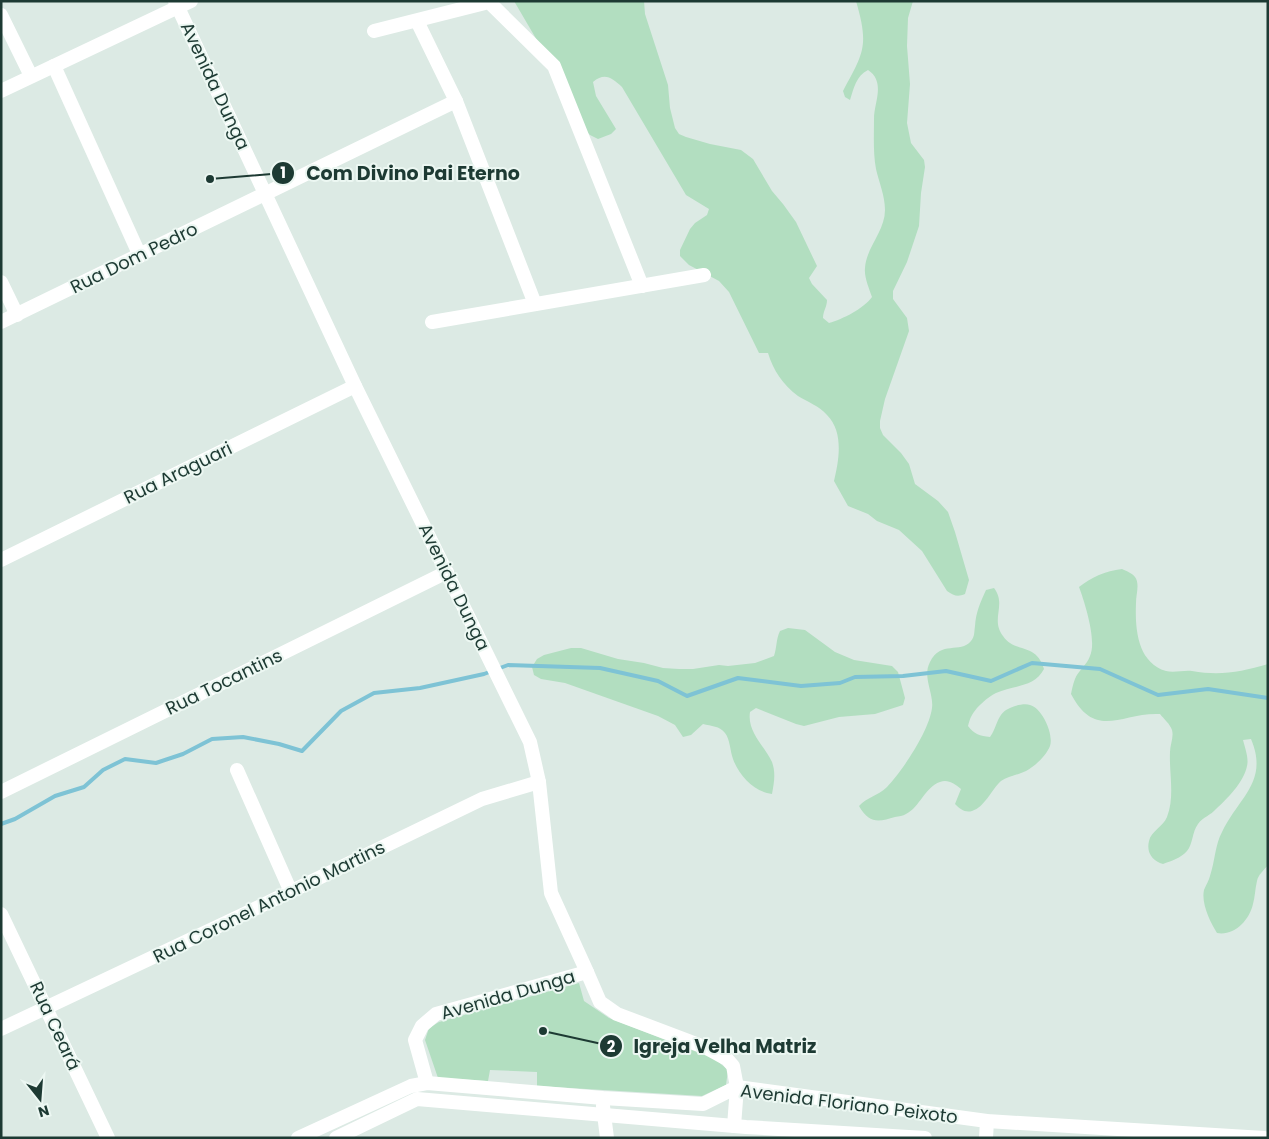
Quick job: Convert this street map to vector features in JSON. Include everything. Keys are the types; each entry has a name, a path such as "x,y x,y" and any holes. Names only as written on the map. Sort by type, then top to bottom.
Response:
{"street":[{"path":"1,90 54,66 176,5 191,1"},
{"path":"374,31 489,2 554,66 642,286"},
{"name":"Avenida Dunga","path":"176,5 266,193 355,386 530,742 539,782 552,893 587,972 436,1014 422,1026 415,1040 427,1083"},
{"path":"1,15 31,76"},
{"path":"417,21 456,101 535,304"},
{"path":"54,66 140,256"},
{"name":"Rua Dom Pedro","path":"1,322 456,101"},
{"path":"432,322 704,275"},
{"path":"1,282 17,315"},
{"name":"Rua Araguari","path":"1,560 355,386"},
{"name":"Rua Tocantins","path":"1,792 447,572"},
{"path":"237,770 291,892"},
{"name":"Rua Coronel Antonio Martins","path":"1,1029 291,892 482,799 539,782"},
{"name":"Rua Ceará","path":"1,914 108,1138"},
{"path":"587,972 600,1002 617,1014 707,1048 727,1059 733,1066 742,1130"},
{"name":"Avenida Floriano Peixoto","path":"298,1138 411,1086 427,1083 603,1098 703,1104 737,1087 1087,1133 1264,1138"},
{"path":"336,1138 417,1099 411,1086"},
{"path":"603,1098 606,1138"},
{"name":"Avenida Floriano Peixoto","path":"417,1099 604,1115 742,1130 925,1138"},
{"path":"986,1121 986,1138"}],"green space":[{"path":"514,1 644,1 645,14 668,85 670,108 675,128 679,134 686,137 741,150 753,159 772,191 796,222 817,266 809,278 827,300 823,318 829,323 852,313 872,297 866,279 866,261 882,225 885,210 874,157 874,113 878,93 877,80 868,70 858,79 850,100 845,97 843,91 856,67 862,48 862,29 856,1 913,1 908,18 907,46 910,84 907,123 911,143 924,160 925,167 919,226 907,262 893,291 893,299 907,318 909,331 885,399 880,428 883,435 909,464 915,484 938,501 948,512 969,580 965,594 956,596 947,591 922,551 899,530 848,506 834,481 839,447 836,430 832,422 821,409 798,396 783,382 768,353 759,353 729,292 719,281 689,265 680,256 680,250 690,229 707,215 709,209 686,195 622,87 612,79 601,77 593,82 596,96 616,129 611,134 598,139 580,126 538,42"},
{"path":"1122,569 1135,577 1138,586 1136,600 1137,633 1144,652 1156,667 1169,672 1221,673 1268,664 1268,865 1258,879 1253,904 1248,916 1240,926 1229,932 1217,933 1207,912 1203,895 1212,870 1220,837 1250,789 1254,778 1256,754 1251,739 1243,740 1247,763 1239,784 1212,813 1198,824 1187,851 1163,864 1151,856 1148,845 1150,838 1167,817 1171,801 1170,752 1173,735 1171,728 1160,714 1146,714 1110,721 1090,717 1080,708 1071,694 1075,679 1089,659 1092,649 1089,622 1079,587 1099,575"},
{"path":"994,588 999,600 999,630 1013,645 1031,651 1036,655 1044,669 1035,680 1003,690 988,698 974,712 968,726 978,734 990,737 1004,711 1019,705 1030,705 1043,716 1049,729 1051,741 1048,750 1029,769 1001,781 981,806 972,811 963,810 955,804 961,789 956,785 943,781 930,788 915,807 905,815 884,820 871,819 859,806 865,800 887,787 907,761 926,728 932,708 927,673 930,662 934,655 940,651 962,647 971,641 974,636 976,616 982,599 986,590"},
{"path":"788,628 805,630 835,652 854,660 892,666 898,672 905,698 903,705 875,714 839,717 804,726 756,708 750,712 751,726 772,762 774,778 772,794 754,787 743,777 733,759 727,736 721,729 703,724 691,735 683,737 675,725 658,716 565,683 541,679 534,675 532,667 537,659 544,655 571,648 581,648 618,659 663,668 693,669 755,663 774,656 780,631"},
{"path":"579,983 584,1001 609,1018 715,1059 728,1070 726,1085 702,1096 537,1086 537,1072 490,1070 488,1081 438,1078 425,1040 429,1028 439,1022"}],"waterway":[{"path":"1,824 15,819 55,796 84,787 103,770 125,759 156,763 183,754 212,739 243,737 279,744 302,751 341,711 374,693 420,688 484,674 508,665 600,668 658,681 687,696 738,678 801,686 840,683 855,677 903,676 946,671 991,681 1032,663 1100,669 1158,695 1208,689 1268,698"}],"place":[{"name":"Com Divino Pai Eterno","path":"210,179"},
{"name":"Igreja Velha Matriz","path":"543,1031"}]}
